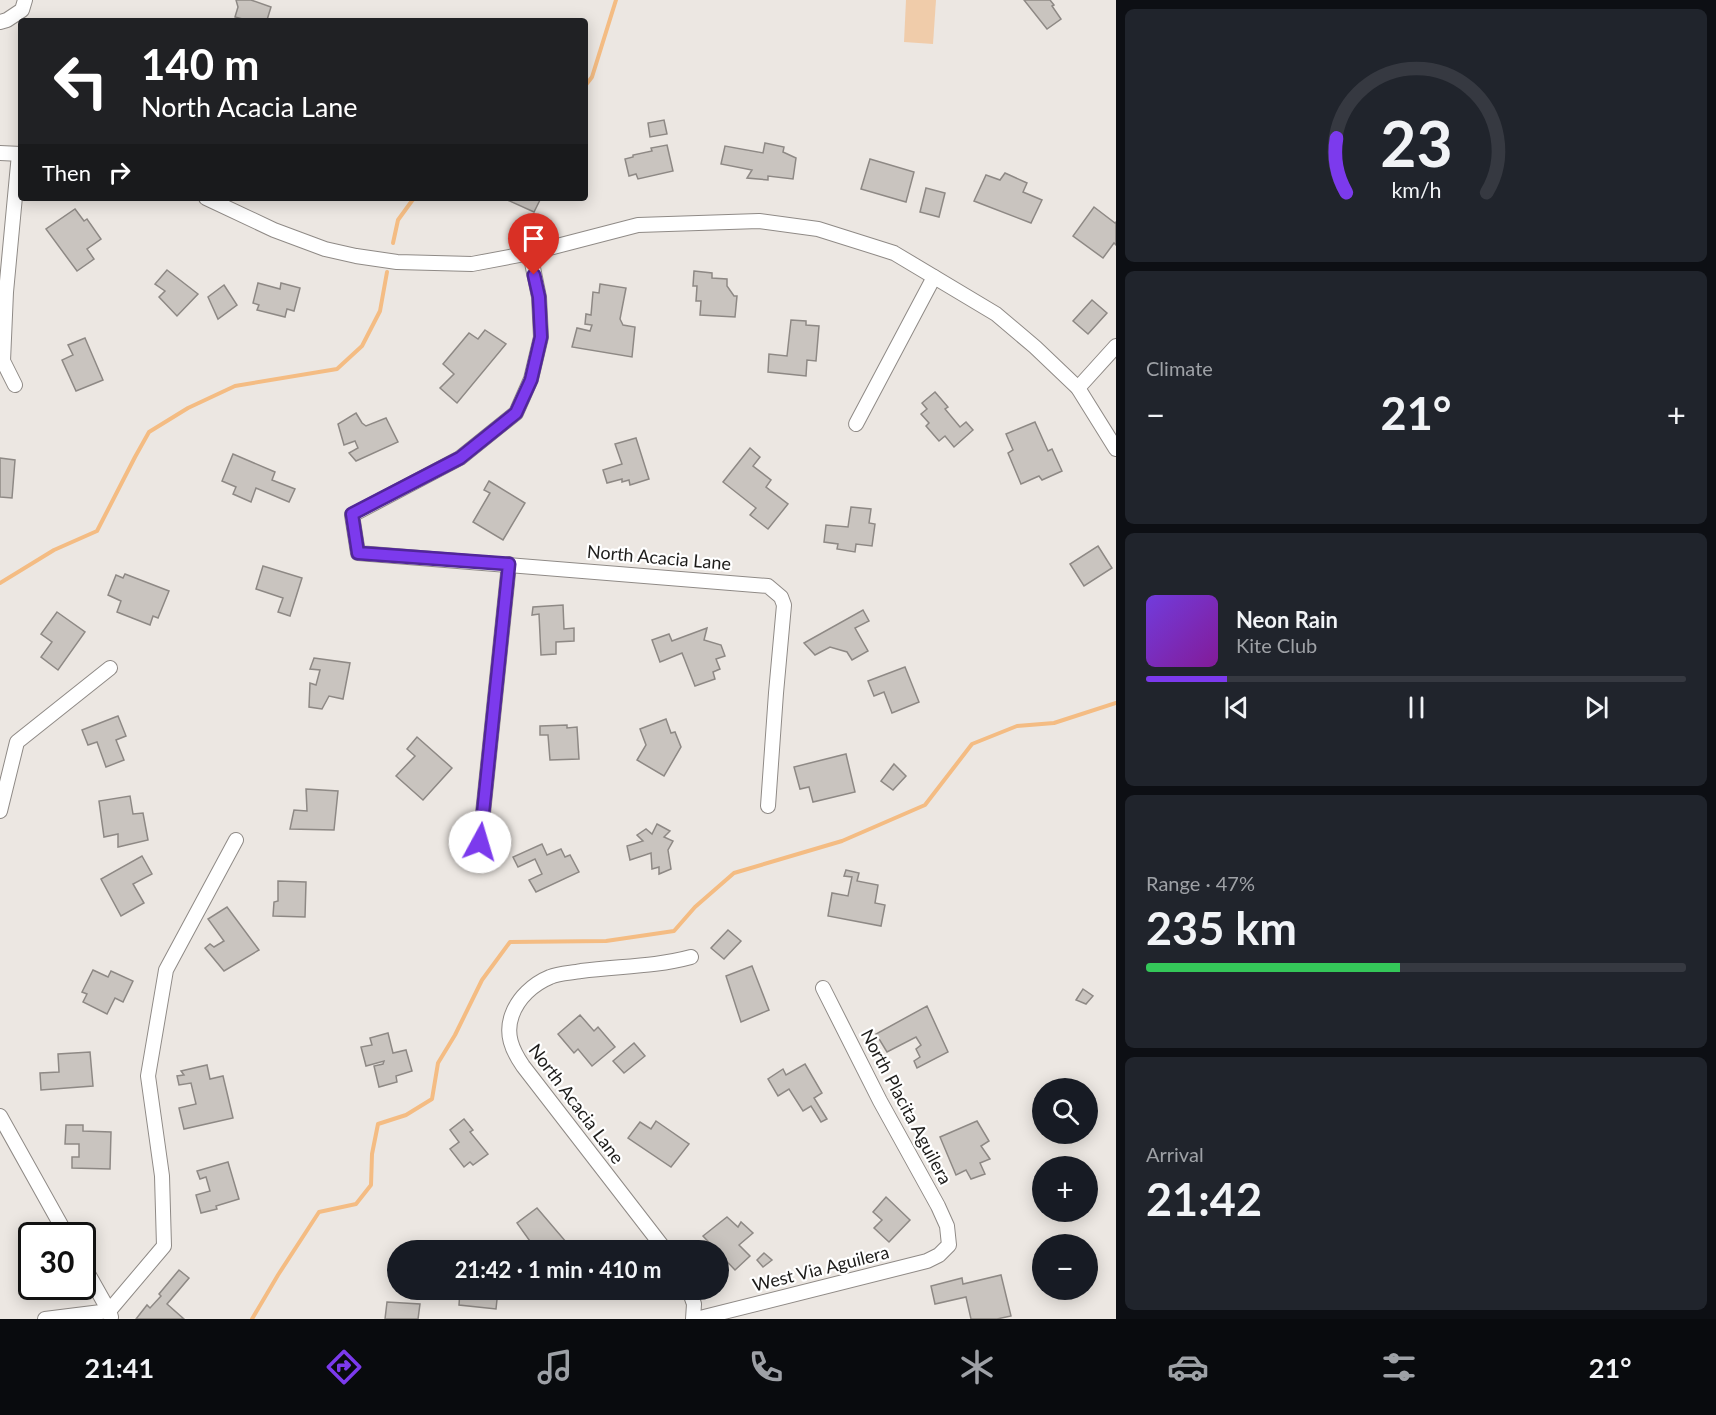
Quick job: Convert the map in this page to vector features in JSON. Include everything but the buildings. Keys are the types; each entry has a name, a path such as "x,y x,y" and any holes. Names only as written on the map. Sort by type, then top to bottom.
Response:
{"street":[{"path":"0,22 8,20 22,10 25,0"},
{"path":"0,153 18,154"},
{"path":"15,385 3,361 6,292 18,174"},
{"path":"212,201 274,230 325,249 396,262 471,264 530,253 638,225 759,221 818,229 894,253 996,314 1078,388 1116,449"},
{"name":"North Acacia Lane","path":"530,253 539,297 541,337 531,380 516,413 460,458 352,514 358,553 768,586 781,597 784,605 768,806"},
{"path":"856,424 934,277"},
{"path":"1078,388 1116,346"},
{"path":"480,842 509,564"},
{"path":"0,811 17,742 110,668"},
{"path":"45,1319 110,1315 164,1246 162,1176 148,1076 166,970 236,840"},
{"name":"North Acacia Lane","path":"657,1240 514,1054 508,1031 514,1010 522,997 530,989 552,976 603,968 669,963 691,957"},
{"name":"North Placita Aguilera","path":"823,988 885,1110 938,1206 947,1226 949,1245"},
{"path":"0,1116 60,1222"},
{"name":"West Via Aguilera","path":"695,1319 927,1261 939,1256 949,1245"},
{"path":"96,1289 110,1315"},
{"path":"693,1300 695,1319"}],"shaded area":[{"path":"906,0 936,0 933,44 904,42"}],"waterway":[{"path":"588,82 592,77 616,0"},
{"path":"393,243 398,220 412,201"},
{"path":"0,583 54,550 97,531 149,432 188,408 235,386 337,369 362,346 380,311 387,272"},
{"path":"252,1319 319,1212 356,1204 371,1185 372,1154 378,1124 406,1115 432,1099 438,1063 455,1035 482,980 510,942 606,941 674,931 695,907 734,873 842,841 925,805 972,744 1017,726 1054,723 1116,703"}],"route":[{"path":"480,842 509,564 358,553 352,514 460,458 516,413 531,380 541,337 539,297 534,275"}]}
